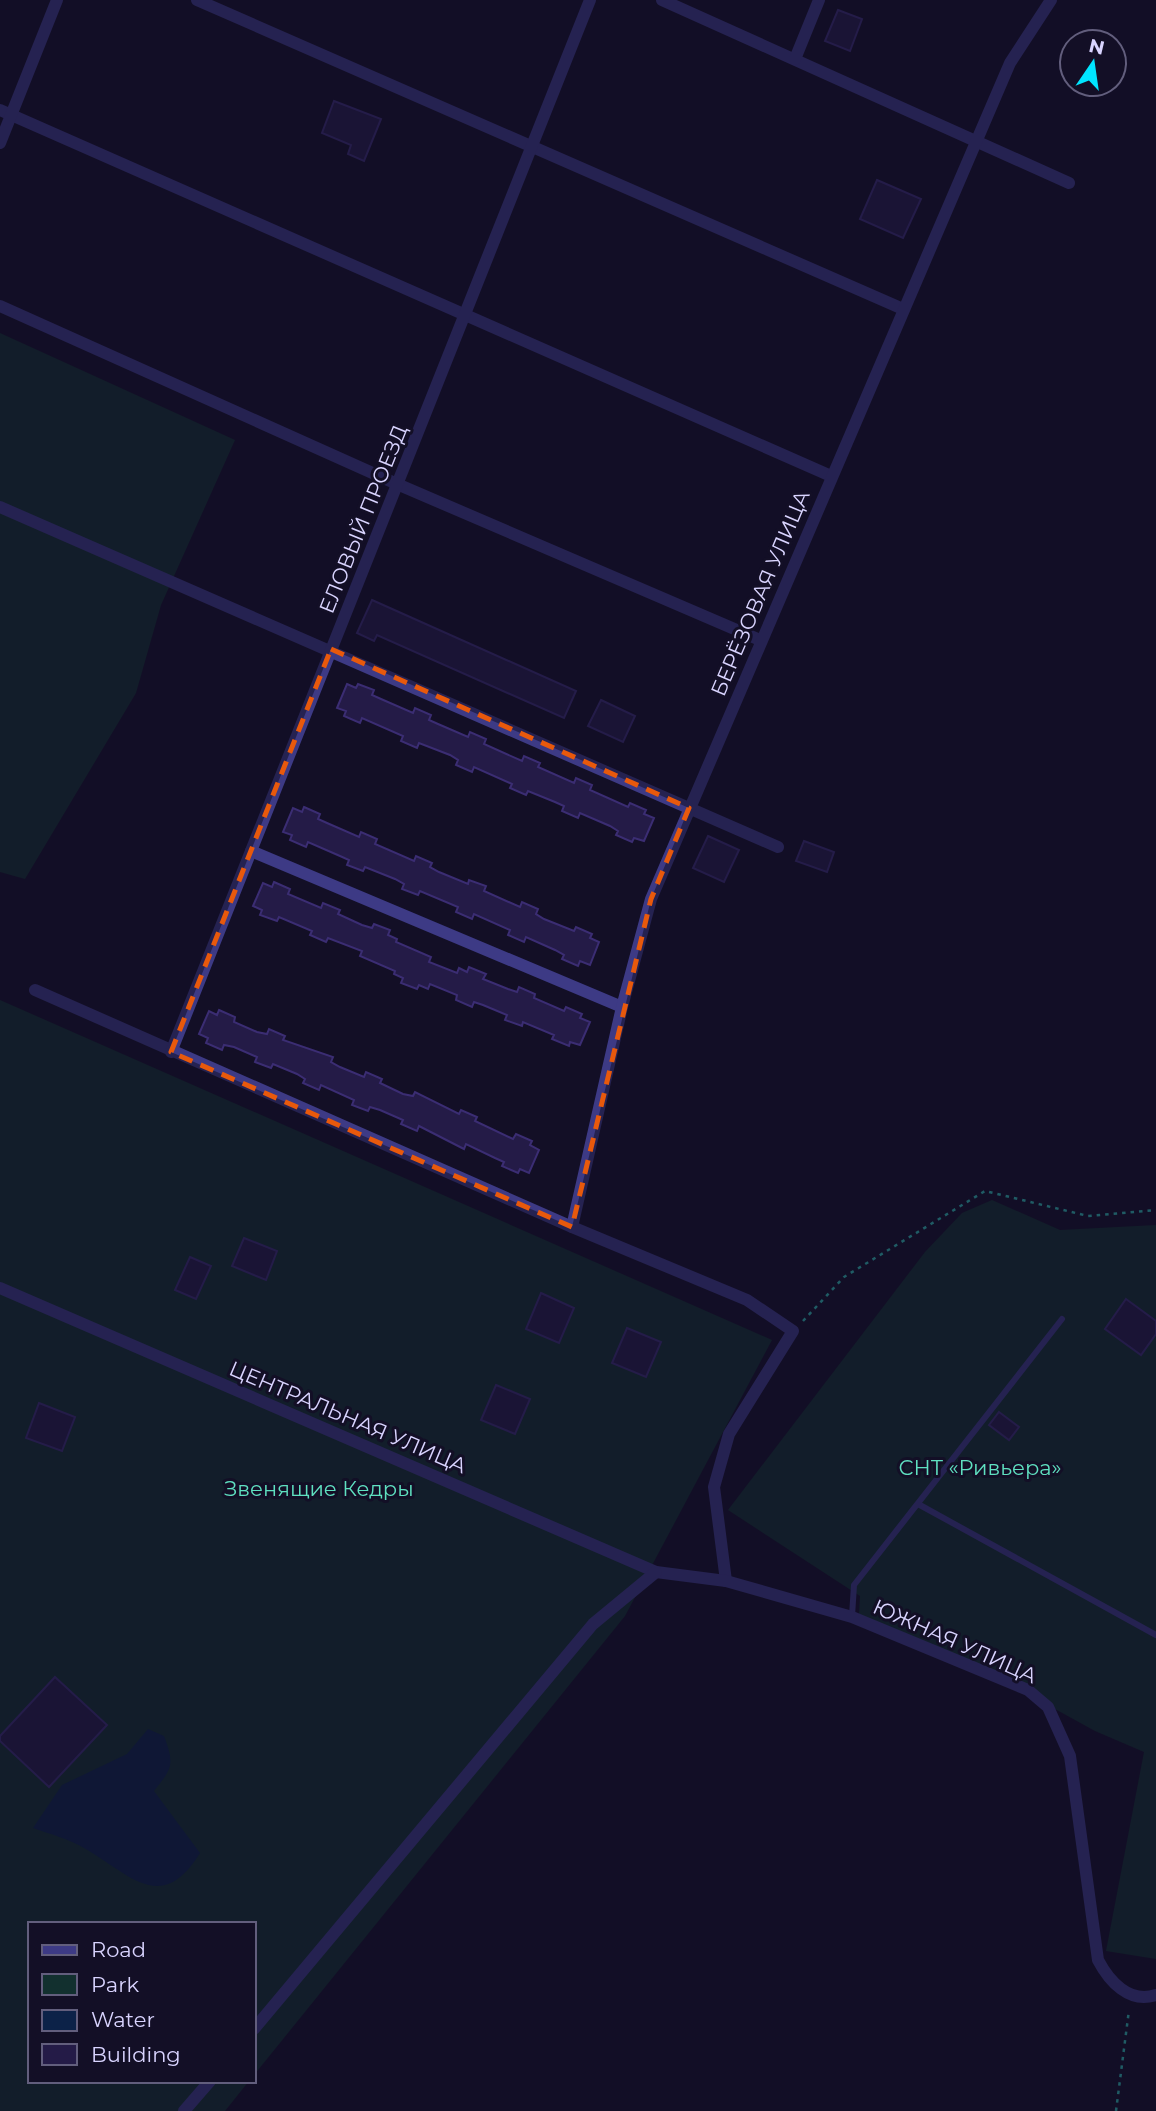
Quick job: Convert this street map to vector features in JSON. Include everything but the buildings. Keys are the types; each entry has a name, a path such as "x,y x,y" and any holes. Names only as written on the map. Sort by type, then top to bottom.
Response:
{"street":[{"path":"0,143 6,113 57,0"},
{"path":"197,0 903,309"},
{"name":"ЕЛОВЫЙ ПРОЕЗД","path":"171,1052 590,0"},
{"path":"662,0 1069,183"},
{"path":"795,59 819,0"},
{"name":"БЕРЁЗОВАЯ УЛИЦА","path":"572,1227 622,1007 651,899 1010,63 1051,0"},
{"path":"6,113 831,476"},
{"path":"0,306 397,484 760,640"},
{"path":"0,507 331,649 778,847"},
{"path":"251,851 622,1007"},
{"path":"35,990 572,1227 747,1300 793,1331 729,1434 714,1487 726,1581"},
{"name":"ЦЕНТРАЛЬНАЯ УЛИЦА","path":"0,1288 656,1572 682,1577"},
{"path":"256,2027 593,1624 656,1572"},
{"name":"ЮЖНАЯ УЛИЦА","path":"682,1577 726,1581 852,1617 1028,1690 1048,1707 1070,1756 1098,1960 1110,1982 1131,1994"},
{"path":"1131,1994 1156,1995"},
{"path":"184,2111 208,2083"}],"lane":[{"path":"852,1617 854,1585 1062,1319"},
{"path":"918,1504 1156,1635"}],"path":[{"path":"793,1331 844,1277 985,1191 1088,1216 1156,1210"},
{"path":"1116,2111 1131,1994"}],"highlighted area":[{"path":"331,649 689,808 651,899 572,1227 171,1052"}],"green space":[{"path":"0,333 235,440 161,605 136,693 25,879 0,872"},
{"name":"Звенящие Кедры","path":"0,1000 772,1340 625,1616 256,2073 256,1922 28,1922 28,2083 247,2083 225,2111 0,2111"},
{"name":"СНТ «Ривьера»","path":"992,1200 1060,1230 1156,1225 1156,1959 1106,1951 1144,1752 1095,1731 970,1662 859,1614 860,1596 728,1510 925,1252 962,1213"}],"water":[{"path":"148,1729 164,1736 170,1754 168,1771 154,1791 200,1853 186,1872 172,1882 158,1886 131,1878 78,1845 33,1828 62,1785 127,1754"}]}
